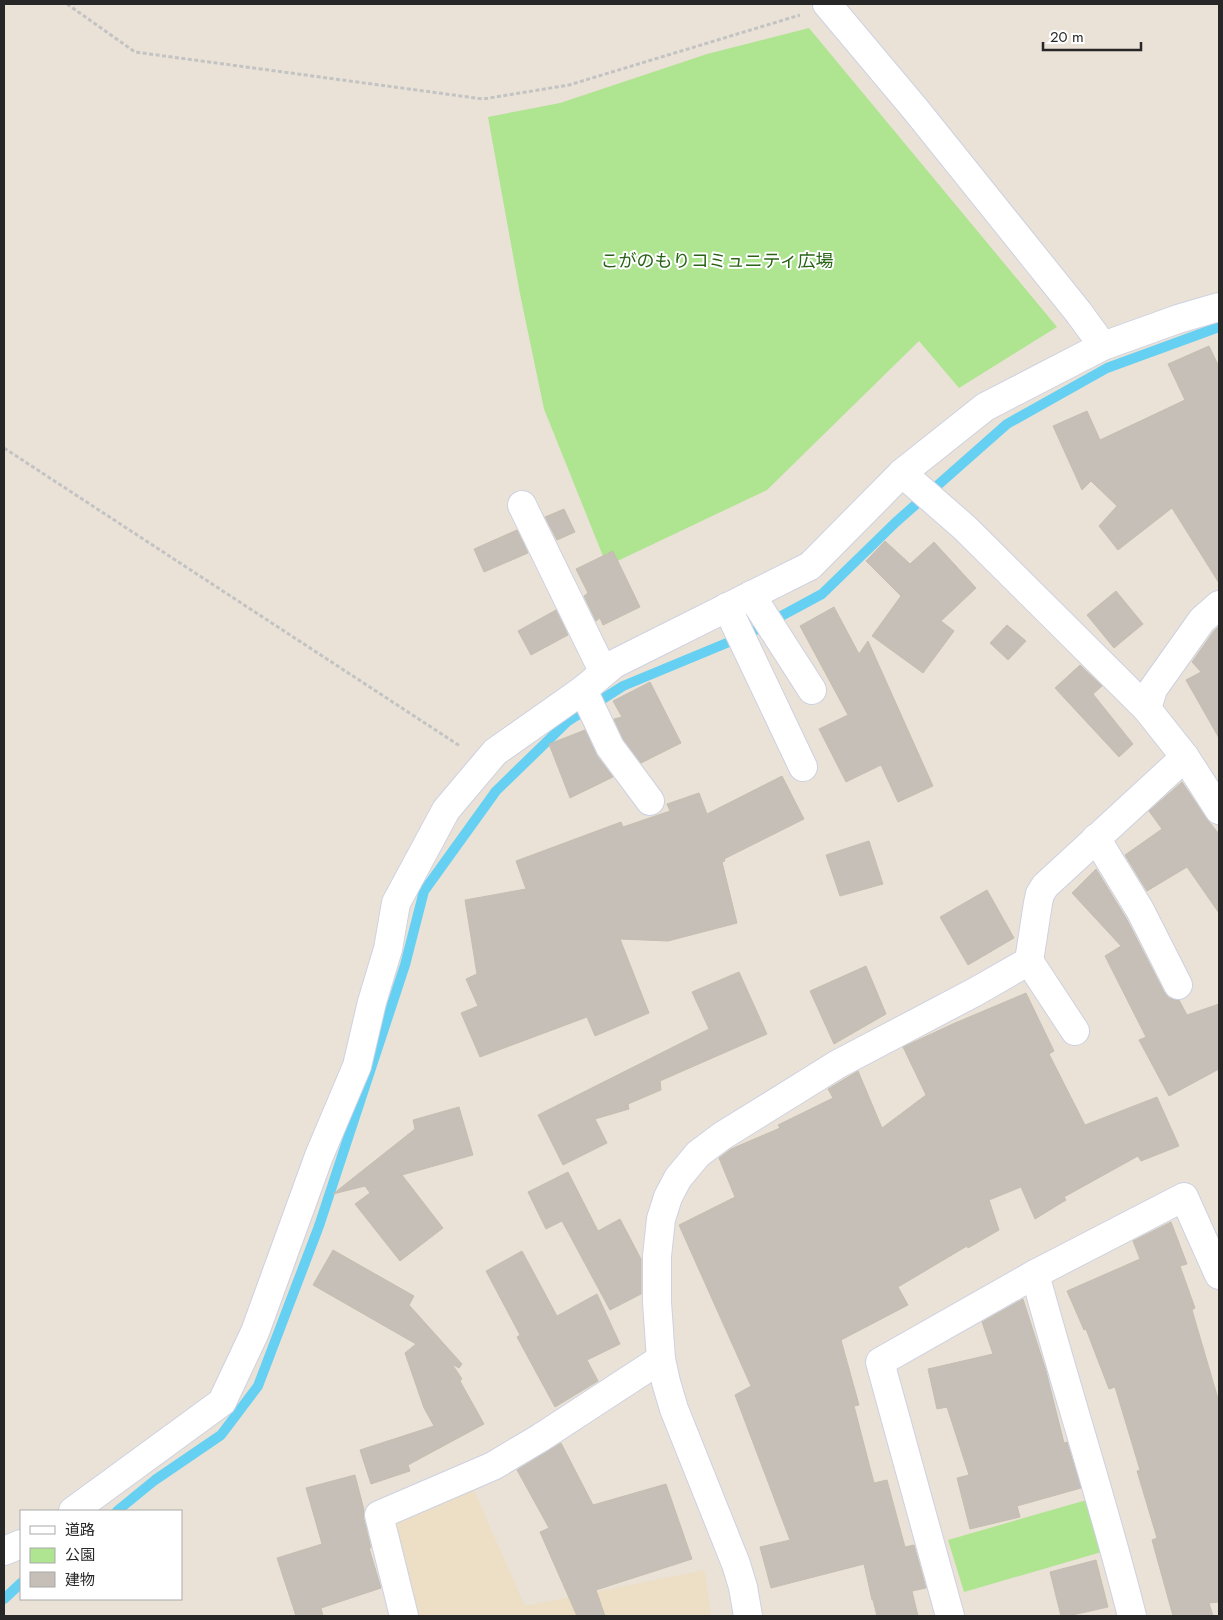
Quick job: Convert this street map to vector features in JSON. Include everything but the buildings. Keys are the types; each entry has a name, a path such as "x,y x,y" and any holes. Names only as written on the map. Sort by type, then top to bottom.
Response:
{"street":[{"path":"828,5 922,118 1079,313 1103,346"},
{"path":"75,1510 222,1402 254,1332 319,1156 357,1066 372,1002 388,950 396,903 446,810 495,752 583,690 603,671 614,664 754,600 810,566 985,407 1103,346 1178,319 1219,307"},
{"path":"906,477 966,528 1147,709 1185,757 1219,810"},
{"path":"522,505 603,671"},
{"path":"754,600 812,690"},
{"path":"1147,709 1153,689 1202,620 1219,605"},
{"path":"729,612 803,767"},
{"path":"583,690 610,747 650,801"},
{"path":"1075,1031 1029,960 1040,894 1045,886 1185,757"},
{"path":"1096,838 1140,910 1178,985"},
{"path":"748,1616 743,1587 736,1564 674,1409 661,1359 657,1302 657,1256 662,1219 668,1197 678,1178 698,1154 722,1136 838,1064 975,992 1029,960"},
{"path":"950,1616 880,1362 1035,1274 1184,1197 1219,1275"},
{"path":"1035,1274 1056,1352 1113,1543 1132,1616"},
{"path":"404,1616 379,1515 493,1466 540,1438 661,1359"},
{"path":"4,1551 20,1544"}],"path":[{"path":"67,4 135,52 483,99 570,85 828,5"},
{"path":"4,448 486,762"}],"shaded area":[{"path":"470,1481 525,1606 705,1570 711,1616 414,1616 389,1526"}],"green space":[{"name":"こがのもりコミュニティ広場","path":"809,28 1057,327 959,388 919,341 767,490 607,566 544,409 520,294 488,117 560,103 707,54"},
{"path":"1090,1499 1105,1551 964,1592 948,1540"}],"waterway":[{"path":"118,1510 155,1480 221,1435 258,1386 319,1226 405,965 424,891 496,791 568,721 623,686 746,635 822,594 896,522 1007,424 1107,368 1219,327"},
{"path":"4,1599 20,1584"}]}
